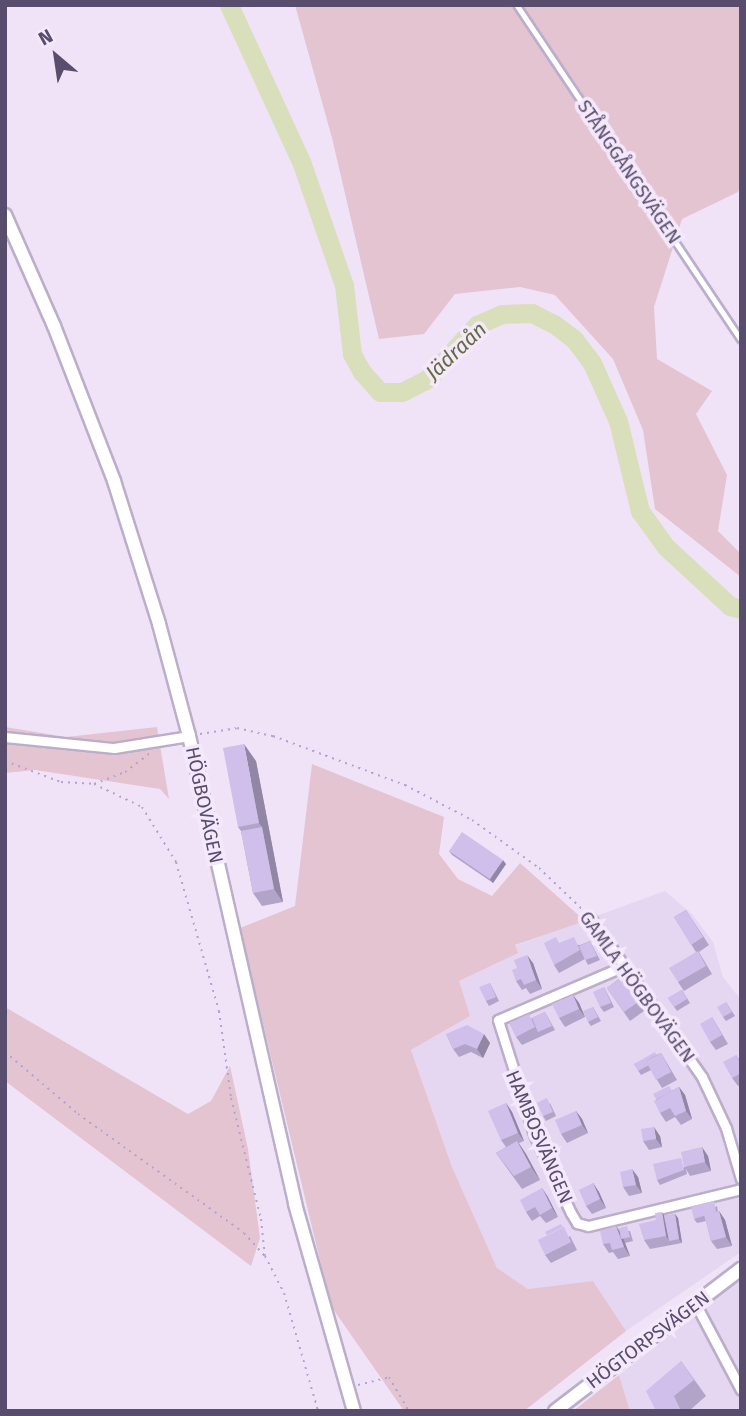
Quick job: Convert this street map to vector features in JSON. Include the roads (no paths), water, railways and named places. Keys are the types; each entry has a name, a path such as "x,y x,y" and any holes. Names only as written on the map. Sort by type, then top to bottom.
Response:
{"main road":[{"name":"HÖGBOVÄGEN","path":"5,215 54,326 114,481 189,736 253,1032 295,1204 354,1411"},
{"name":"HÖGTORPSVÄGEN","path":"555,1411 741,1269"}],"street":[{"path":"5,737 114,748 189,736"},
{"name":"GAMLA HÖGBOVÄGEN","path":"590,917 702,1077 726,1128 741,1179"},
{"name":"HAMBOSVÄNGEN","path":"624,966 498,1020 534,1134 571,1213 577,1223 587,1226 741,1189"},
{"path":"695,1303 741,1390"}],"lane":[{"name":"STÅNGGÅNGSVÄGEN","path":"517,5 741,339"}],"waterway":[{"name":"Jädraån","path":"229,5 302,164 344,285 352,354 362,372 380,392 402,392 427,379 477,325 502,314 532,313 554,324 574,339 592,363 618,421 640,511 666,547 730,606 741,609"}]}
